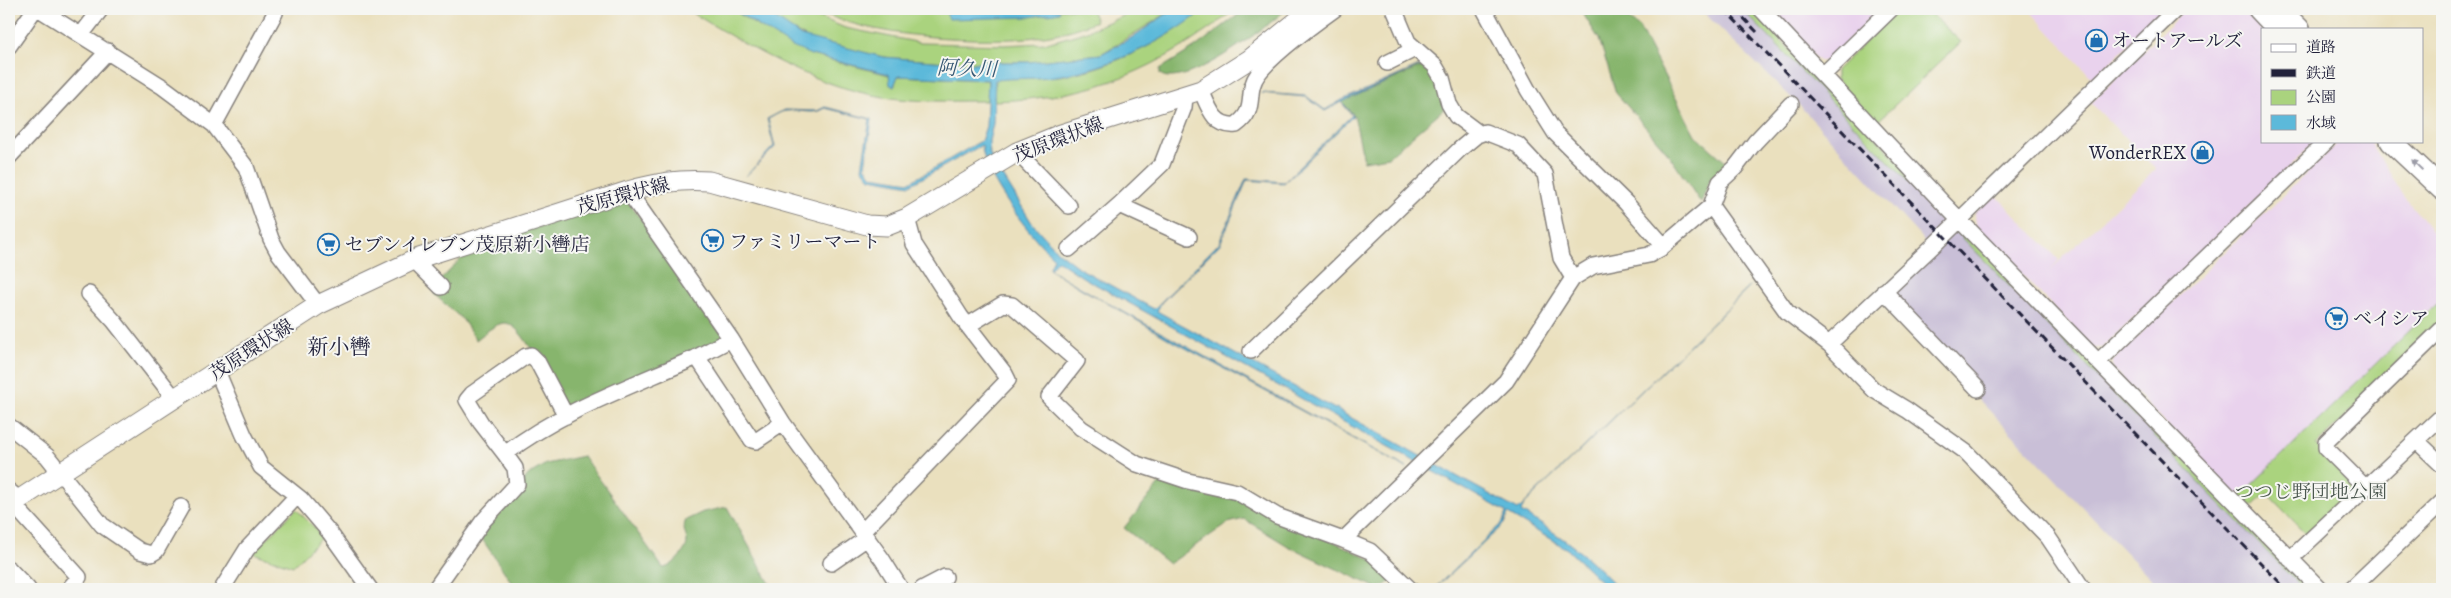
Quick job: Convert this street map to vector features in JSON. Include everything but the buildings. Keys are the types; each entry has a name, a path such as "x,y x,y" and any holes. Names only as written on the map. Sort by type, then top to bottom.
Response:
{"highway":[{"path":"2259,9 2277,28"},
{"path":"2279,9 2298,28"},
{"path":"2392,142 2441,180"},
{"path":"2414,142 2441,180"}],"main road":[{"name":"茂原環状線","path":"12,500 61,474 318,305 414,260 663,181 709,181 866,225 887,226 906,218 1017,152 1061,134 1193,94 1250,59 1312,9"}],"street":[{"path":"9,46 35,9"},
{"path":"39,9 108,51 214,125 246,167 268,230 278,252 318,305"},
{"path":"81,35 101,9"},
{"path":"1069,249 1119,205 1165,158 1184,107 1193,94 1214,118 1221,123 1236,124 1249,112 1252,85 1257,76 1335,9"},
{"path":"1394,9 1413,47 1435,66 1442,78 1448,104 1456,116 1480,134"},
{"path":"1484,9 1528,90 1556,133 1626,203 1663,245"},
{"path":"1761,9 1824,74 1892,149 2320,589"},
{"path":"1824,74 1891,9"},
{"path":"1829,344 2176,9"},
{"path":"214,125 275,13"},
{"path":"1388,63 1409,52 1413,47"},
{"path":"9,156 108,51"},
{"path":"1342,540 1506,381 1573,278 1593,266 1649,255 1663,245 1711,206 1720,182 1735,168 1755,142 1791,104"},
{"path":"1250,351 1460,149 1485,132 1518,145 1545,174 1561,258 1573,278"},
{"path":"2099,361 2326,142"},
{"path":"1017,152 1069,206"},
{"path":"628,191 730,339 783,423 865,535 901,589"},
{"path":"1119,205 1189,237"},
{"path":"1711,206 1787,312 1829,344 1874,390 1905,409 1966,452 1994,484 2048,537 2083,589"},
{"path":"831,562 865,535 1008,380 968,326 914,244 906,218"},
{"path":"414,260 441,287"},
{"path":"1884,291 1978,389"},
{"path":"89,294 114,321 175,399"},
{"path":"968,326 1003,304 1012,305 1077,361 1050,397 1081,428 1137,464 1188,481 1237,492 1277,516 1370,551 1399,586"},
{"path":"2365,487 2326,448 2326,442 2442,329"},
{"path":"505,454 528,437 566,416 698,357 730,339"},
{"path":"435,589 483,522 517,484 515,468 467,400 472,394 526,356 532,355 537,360 566,416"},
{"path":"698,357 752,440 756,441 783,423"},
{"path":"217,372 244,435 261,467 297,496 330,533 370,589"},
{"path":"2290,559 2365,487 2417,442 2442,416"},
{"path":"9,426 47,456 102,525 146,554 156,551 181,507"},
{"path":"2417,442 2442,465"},
{"path":"222,589 247,549 297,496"},
{"path":"12,500 79,577 69,589"},
{"path":"2351,589 2442,502"},
{"path":"9,569 28,589"},
{"path":"922,589 945,577"}],"shaded area":[{"path":"1700,9 1742,9 2303,589 2161,589 1884,301 1927,244 1797,103"},
{"path":"1768,9 1881,9 1827,61 1819,61"},
{"name":"オートアールズ","path":"2034,9 2165,9 2093,79 2031,12"},
{"path":"2186,9 2243,9 2261,28 2261,142 2315,142 2102,348 2092,347 1976,227 1975,212 1994,193 2059,260 2048,272 2156,169 2091,103"},
{"path":"2339,142 2371,142 2401,192 2442,245 2442,299 2238,498 2113,369 2113,360"}],"green space":[{"path":"686,9 732,9 754,24 811,55 889,75 894,86 898,76 988,80 987,101 899,99 842,87 814,78 762,53"},
{"path":"762,9 800,9 845,28 921,43 1004,45 1047,43 1082,33 1140,9 1174,9 1101,54 1029,62 996,62 987,60 970,64 883,57 811,40 787,27"},
{"path":"812,9 1091,9 1096,21 1066,32 1051,35 1004,39 972,39 931,37 891,32 851,23"},
{"path":"1205,9 1236,9 1179,49 1124,77 1094,87 1063,94 1030,99 994,101 995,79 1063,76 1090,70 1125,57 1159,40"},
{"path":"1246,9 1287,9 1245,41 1206,66 1187,74 1171,77 1160,74 1160,69 1194,48"},
{"path":"1580,9 1614,9 1639,27 1695,135 1730,166 1711,177 1701,203 1667,152 1616,93 1599,39"},
{"path":"1742,9 1750,9 1952,216 1948,223"},
{"path":"1900,9 1926,9 1961,42 1876,123 1836,79 1836,70"},
{"path":"1428,64 1446,107 1388,157 1364,161 1354,115 1342,102"},
{"path":"618,203 629,203 731,339 566,416 540,364 514,327 502,323 490,329 476,340 463,320 435,295 435,286 473,246"},
{"path":"1962,228 2313,589 2303,589 1957,232"},
{"name":"つつじ野団地公園","path":"2442,299 2442,322 2316,445 2356,485 2356,488 2308,536 2267,493 2249,509 2238,498"},
{"path":"583,456 663,568 674,562 686,547 687,540 684,527 686,520 703,512 727,507 773,589 516,589 480,536 528,475 546,464"},
{"path":"1163,479 1254,503 1378,563 1391,581 1379,589 1288,546 1244,519 1228,523 1169,564 1124,528"},
{"path":"296,509 323,536 293,566 253,553"}],"water":[{"name":"阿久川","path":"732,9 762,9 801,36 883,57 970,64 987,60 996,62 1029,62 1101,54 1131,38 1174,9 1205,9 1170,34 1132,54 1111,62 1070,74 995,80 993,124 989,141 990,155 1032,223 1057,251 1079,268 1154,309 1219,243 1246,179 1284,182 1352,115 1341,102 1325,111 1306,97 1261,93 1306,96 1325,110 1342,100 1422,65 1342,102 1353,116 1284,183 1247,180 1220,244 1161,303 1157,311 1335,409 1337,408 1339,411 1518,510 1524,504 1521,512 1573,546 1619,589 1609,589 1567,549 1508,514 1504,524 1434,589 1503,522 1506,512 1084,278 1057,260 1050,269 1064,278 1049,269 1054,258 1033,236 1009,205 990,172 984,158 982,145 910,185 870,178 862,168 870,119 825,108 816,112 784,111 779,113 785,110 817,111 825,107 872,119 865,166 872,176 910,182 981,141 986,126 988,80 898,76 894,86 890,85 889,74 811,55 790,46"},
{"path":"944,9 1059,9 1060,12 1030,17 949,19"},
{"path":"779,113 768,119 775,147 746,176 774,146 767,119"},
{"path":"1105,302 1407,468 1169,339"}],"railway":[{"path":"1724,9 2286,589"},
{"path":"1735,9 1757,32"}],"place":[{"name":"オートアールズ","path":"2096,40"},
{"name":"WonderREX","path":"2202,152"},
{"name":"ファミリーマート","path":"713,241"},
{"name":"セブンイレブン茂原新小轡店","path":"329,244"},
{"name":"ベイシア","path":"2337,318"}],"district":[{"name":"新小轡","path":"339,347"}]}
